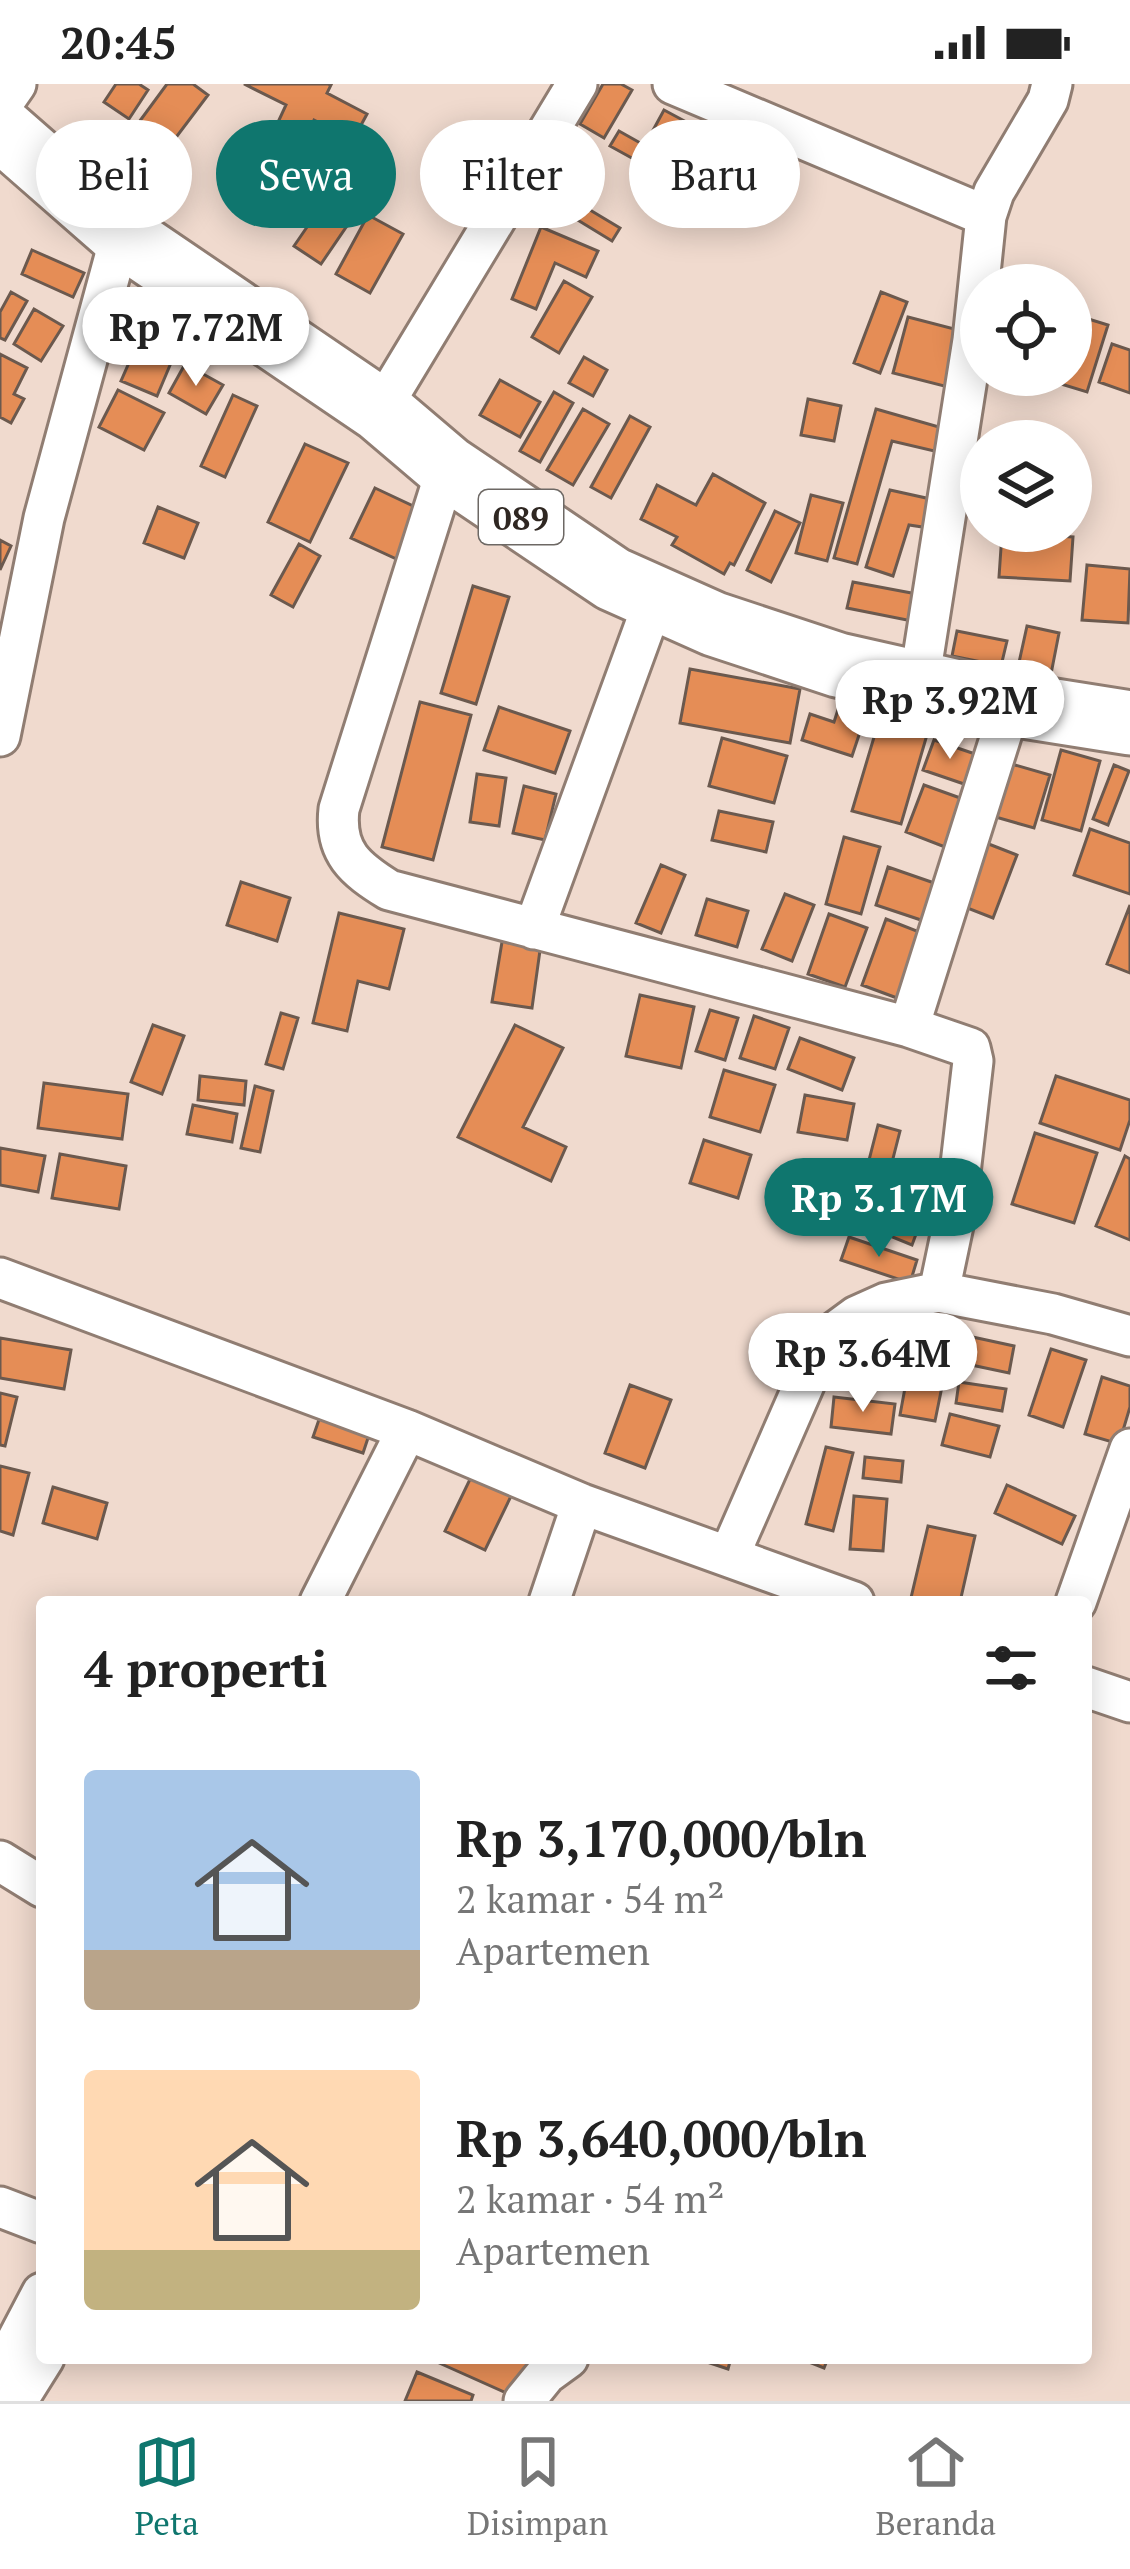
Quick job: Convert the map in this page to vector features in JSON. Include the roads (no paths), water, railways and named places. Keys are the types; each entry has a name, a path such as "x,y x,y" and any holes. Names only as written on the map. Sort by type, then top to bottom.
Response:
{"main road":[{"name":"089","path":"0,128 122,234 380,410 447,467 613,579 714,624 838,665 1011,704 1130,723"}],"street":[{"path":"0,107 16,84"},
{"path":"380,410 577,84"},
{"path":"673,84 986,216"},
{"path":"919,683 973,340 986,216 1052,84"},
{"path":"0,736 7,674 44,518 122,234"},
{"path":"447,467 339,809 337,828 344,855 362,874 389,890 909,1027 970,1048 973,1061 955,1216 939,1292"},
{"path":"534,929 655,598"},
{"path":"909,1027 1011,704"},
{"path":"0,1278 407,1430 582,1504 838,1596"},
{"path":"730,1556 823,1341 857,1316 886,1303 939,1292 1053,1314 1130,1336"},
{"path":"323,1596 407,1430"},
{"path":"1078,1596 1130,1449"},
{"path":"551,1596 582,1504"},
{"path":"1092,1689 1130,1702"},
{"path":"0,1861 36,1883"},
{"path":"0,2207 36,2221"},
{"path":"0,2373 36,2304"},
{"path":"17,2401 40,2364"},
{"path":"524,2401 560,2364"}]}
